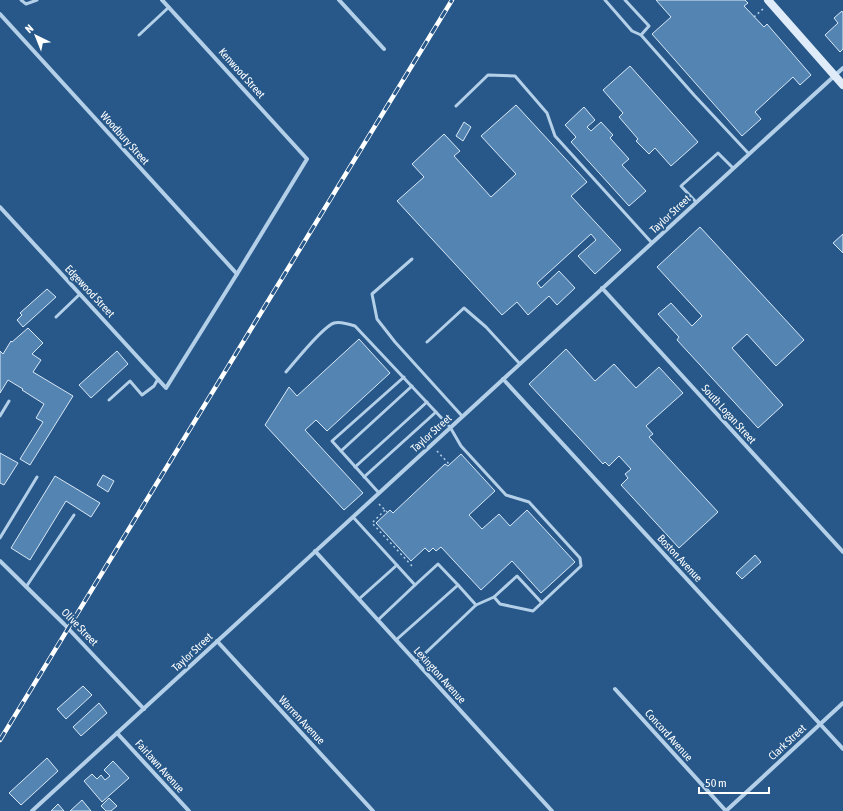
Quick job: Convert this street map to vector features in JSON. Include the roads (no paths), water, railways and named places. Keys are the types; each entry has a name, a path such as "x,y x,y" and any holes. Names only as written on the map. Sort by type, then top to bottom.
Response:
{"street":[{"name":"Kenwood Street","path":"162,0 307,158 237,274"},
{"path":"339,0 384,49"},
{"path":"768,0 843,85"},
{"name":"Woodbury Street","path":"0,14 237,274"},
{"name":"Taylor Street","path":"32,811 843,68"},
{"name":"Edgewood Street","path":"0,207 166,388 237,274"},
{"name":"South Logan Street","path":"602,288 843,552"},
{"name":"Boston Avenue","path":"503,379 843,749"},
{"name":"Lexington Avenue","path":"315,551 552,811"},
{"name":"Olive Street","path":"0,561 64,624 144,709"},
{"name":"Warren Avenue","path":"217,641 373,811"},
{"name":"Concord Avenue","path":"615,690 726,811"},
{"name":"Clark Street","path":"726,811 843,703"},
{"name":"Fairlawn Avenue","path":"117,733 189,811"}],"lane":[{"path":"21,0 26,4 37,0"},
{"path":"605,0 632,31 641,35 749,154"},
{"path":"625,0 649,26 641,35"},
{"path":"139,35 169,7"},
{"path":"456,106 488,74 516,76 547,112 555,136 652,243"},
{"path":"696,202 682,186 718,153 733,168"},
{"path":"412,259 372,294 377,319 395,342 462,416"},
{"path":"56,316 80,294"},
{"path":"427,342 464,308 486,327 520,364"},
{"path":"286,372 323,331 334,322 347,323 355,326 450,427 461,446 506,495 529,502 580,558 581,566 533,611 500,604 494,597"},
{"path":"379,493 332,441 404,377"},
{"path":"109,400 130,381 142,395 154,386 158,379"},
{"path":"341,451 412,386"},
{"path":"0,416 9,401"},
{"path":"355,467 427,402"},
{"path":"364,477 436,412"},
{"path":"0,538 38,476"},
{"path":"26,586 74,515"},
{"path":"352,517 415,585"},
{"path":"378,620 438,564 476,605"},
{"path":"359,599 397,565"},
{"path":"416,662 476,605 494,597 517,576 542,603"},
{"path":"396,640 458,585"}],"railway":[{"path":"0,740 452,0"}]}
